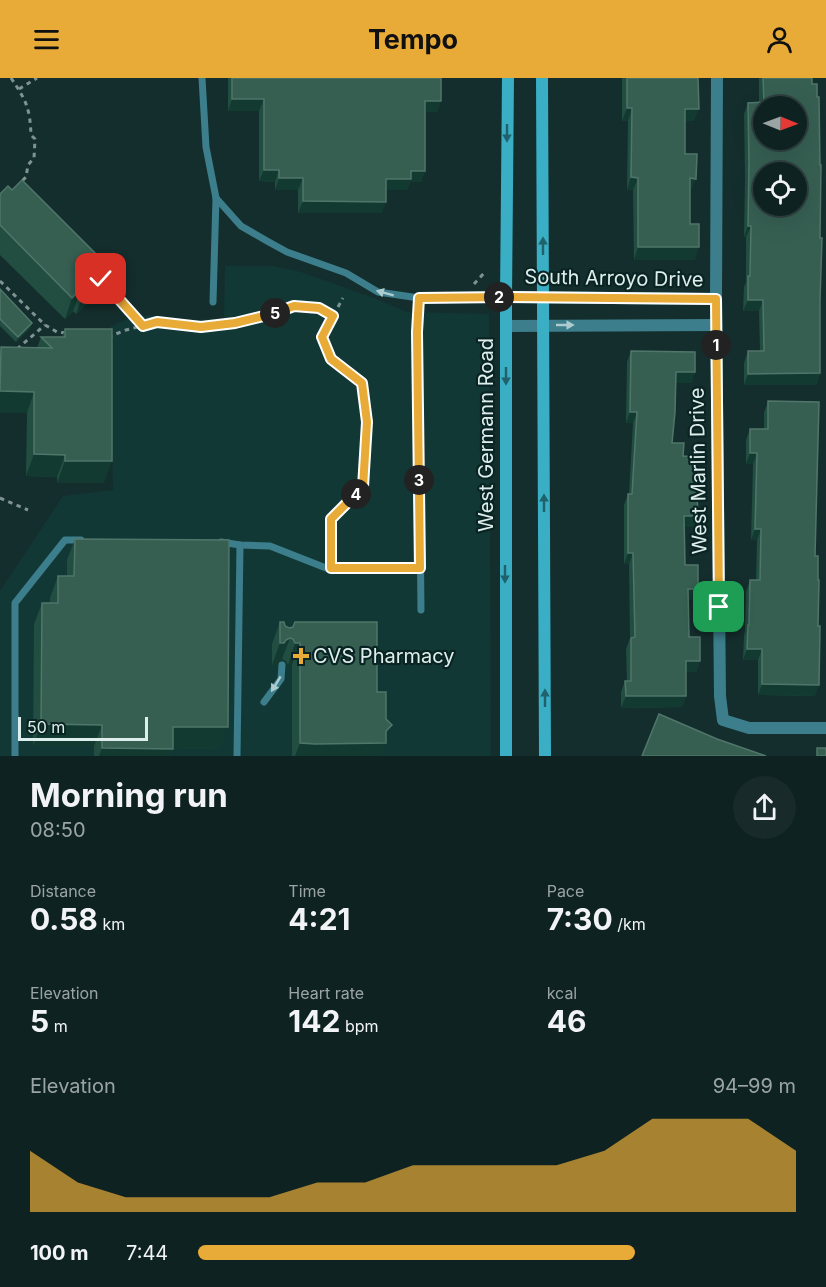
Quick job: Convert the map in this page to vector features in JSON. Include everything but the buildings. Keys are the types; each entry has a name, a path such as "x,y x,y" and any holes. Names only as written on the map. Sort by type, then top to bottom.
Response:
{"main road":[{"name":"West Germann Road","path":"506,756 508,78"},
{"path":"542,78 545,756"}],"street":[{"name":"West Marlin Drive","path":"717,78 716,325 720,696 723,720 749,728 826,728"},
{"name":"South Arroyo Drive","path":"506,297 716,299"},
{"path":"506,326 716,325"}],"lane":[{"path":"202,78 206,147 216,198 213,302"},
{"name":"South Arroyo Drive","path":"216,198 241,226 287,252 346,273 378,292 419,298 506,297"},
{"path":"419,298 417,332 421,610"},
{"path":"331,568 331,519 363,487 367,422 362,383 331,359 322,337 333,316"},
{"path":"15,756 15,603 65,540 89,540"},
{"path":"217,541 240,545 270,546 327,568 420,568"},
{"path":"237,756 240,545"},
{"path":"264,702 281,679 282,665"}],"path":[{"path":"11,78 27,102 31,135 35,139 34,159 28,165 26,177 17,186"},
{"path":"19,89 37,78"},
{"path":"474,284 486,271"},
{"path":"96,273 143,326"},
{"path":"0,281 45,325 57,332 68,334"},
{"path":"105,338 157,322 201,327 235,323 294,306 319,308 333,316 343,298"},
{"path":"10,354 45,325"},
{"path":"0,498 28,510"}],"shaded area":[{"path":"225,266 273,266 301,272 407,312 489,314 491,756 0,756 0,591 63,496 113,490 110,327 130,318 149,315 199,320 224,318"}],"place":[{"name":"CVS Pharmacy","path":"301,656"}],"route":[{"path":"101,279 143,326 157,322 201,327 235,323 294,306 319,308 333,316 322,337 331,359 362,383 367,422 363,487 331,519 331,568 420,568 417,332 419,298 716,299 719,607"}]}
